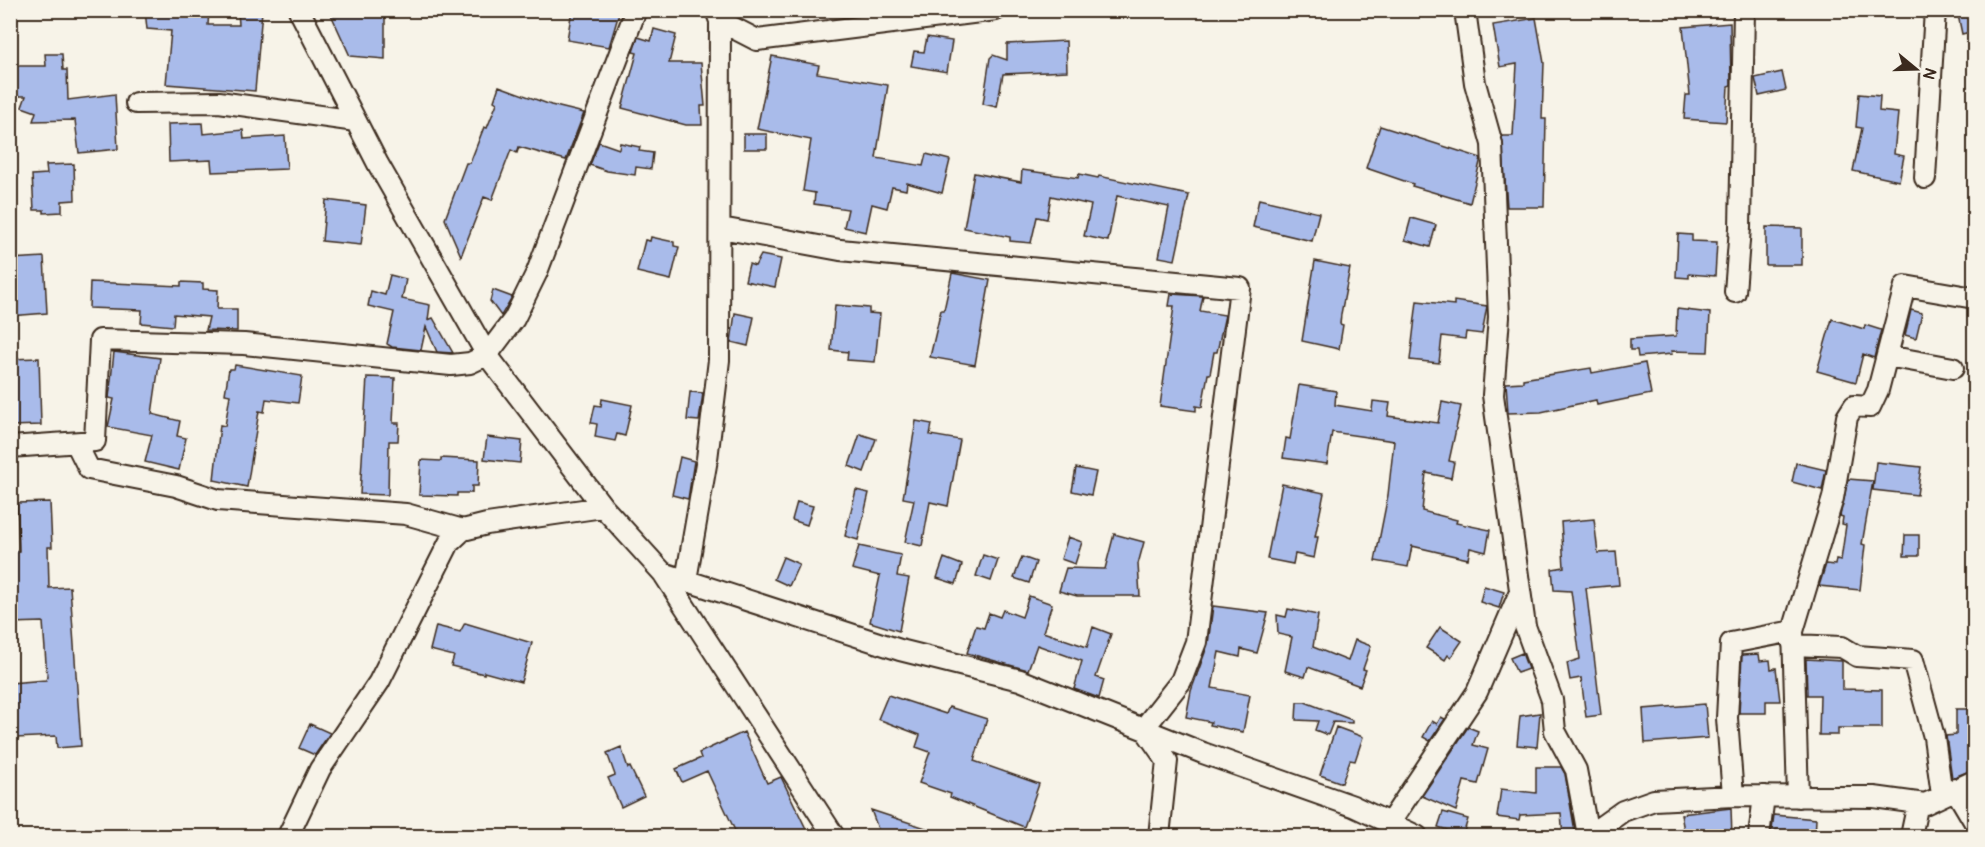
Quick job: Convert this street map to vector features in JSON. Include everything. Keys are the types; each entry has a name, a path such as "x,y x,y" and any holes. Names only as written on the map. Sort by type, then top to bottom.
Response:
{"street":[{"path":"299,10 356,122 488,355 603,507 663,573 834,837"},
{"path":"10,447 95,441 100,340 243,344 451,365 470,363 488,355 514,319 537,272 636,10"},
{"path":"718,16 757,40 996,10"},
{"path":"1465,10 1475,83 1492,144 1499,317 1493,395 1525,626 1552,700 1555,731 1576,770 1588,836 1623,811 1654,800 1733,796 1874,797 1925,804 1974,781"},
{"path":"1735,292 1740,228 1744,10"},
{"path":"1925,178 1935,10"},
{"path":"686,580 707,459 719,360 721,228 718,16"},
{"path":"136,103 219,102 356,122"},
{"path":"721,228 840,250 1240,288 1196,642 1181,681 1144,728"},
{"path":"1798,796 1793,638 1833,498 1847,417 1854,406 1870,406 1887,356 1905,286 1974,298"},
{"path":"1887,356 1953,368"},
{"path":"76,443 89,469 176,486 218,500 406,514 463,530 603,507"},
{"path":"288,837 320,769 379,682 450,543 463,530"},
{"path":"663,573 900,650 1020,680 1203,753 1353,806 1417,837"},
{"path":"1389,824 1477,692 1520,592"},
{"path":"1733,796 1727,718 1731,643 1793,638 1842,647 1857,656 1913,660 1949,792 1974,821"},
{"path":"1144,728 1167,761 1159,837"},
{"path":"1759,837 1764,796"},
{"path":"1911,837 1918,803"}],"building":[{"path":"145,10 209,10 208,25 239,25 238,10 262,11 255,91 166,84 171,31 147,29"},
{"path":"329,10 385,10 385,59 350,56"},
{"path":"572,10 620,10 609,47 567,40"},
{"path":"1957,10 1974,10 1974,31 1962,34"},
{"path":"1536,18 1544,63 1542,119 1546,119 1544,207 1507,207 1502,136 1513,136 1517,64 1500,67 1493,25"},
{"path":"1730,23 1731,85 1728,86 1726,122 1684,119 1686,95 1690,95 1683,27"},
{"path":"654,29 676,35 669,63 701,63 705,106 701,106 702,125 686,125 622,108 637,53 633,52 638,37 651,41"},
{"path":"927,37 952,41 947,72 911,66 914,51 924,52"},
{"path":"1066,41 1067,71 1003,74 997,107 983,104 990,58 993,55 1007,60 1007,44"},
{"path":"45,54 62,54 63,70 67,70 68,100 115,94 118,149 79,153 75,120 33,121 36,112 22,107 26,96 10,96 10,66 46,66"},
{"path":"772,56 819,65 817,73 888,85 876,158 923,166 926,154 950,160 942,193 907,183 906,190 892,187 887,208 872,204 866,232 844,227 848,209 814,204 815,193 803,191 811,140 757,129"},
{"path":"1782,72 1786,90 1759,96 1755,78"},
{"path":"499,86 551,105 584,113 566,160 519,147 517,153 511,150 492,200 484,197 461,256 445,219 466,163 470,163 484,127 487,128 497,103 494,101"},
{"path":"1859,94 1880,96 1879,111 1898,113 1894,154 1904,156 1899,181 1853,171 1862,128 1856,127"},
{"path":"202,123 203,134 243,130 244,139 285,136 287,169 212,172 211,160 169,162 168,124"},
{"path":"1380,126 1481,158 1470,203 1412,186 1413,184 1366,168"},
{"path":"744,134 767,134 767,149 744,149"},
{"path":"599,142 619,149 620,143 640,147 639,151 653,153 651,169 636,167 635,175 607,171 590,165"},
{"path":"74,164 75,200 62,201 62,212 44,213 44,210 34,210 32,175 47,174 46,165"},
{"path":"1022,170 1078,178 1079,174 1098,178 1099,176 1189,195 1175,260 1159,257 1169,207 1117,196 1108,241 1084,236 1091,205 1051,196 1047,219 1037,217 1031,243 1010,241 1010,237 964,228 974,173 1021,182"},
{"path":"1259,199 1319,213 1312,241 1253,227"},
{"path":"326,200 366,205 361,245 322,241"},
{"path":"1411,218 1436,225 1430,247 1405,240"},
{"path":"1766,227 1802,228 1802,265 1766,265"},
{"path":"1678,234 1692,235 1692,241 1717,242 1715,276 1689,274 1689,278 1676,277"},
{"path":"651,237 674,242 674,246 679,247 671,280 637,272 645,240 650,241"},
{"path":"761,255 781,259 775,287 745,281 749,264 755,266"},
{"path":"44,257 47,313 10,316 10,259"},
{"path":"1315,261 1350,268 1341,314 1340,324 1343,325 1339,349 1302,341"},
{"path":"952,273 990,280 975,365 930,357"},
{"path":"390,275 406,279 402,299 430,305 428,320 433,318 453,353 437,352 426,327 421,350 392,347 387,344 394,312 368,306 371,291 385,295"},
{"path":"90,282 181,286 181,282 203,283 203,289 218,290 217,309 237,309 237,331 206,330 209,317 174,314 173,326 141,323 142,310 89,308"},
{"path":"493,290 512,297 501,316 490,301"},
{"path":"1171,294 1203,296 1200,311 1225,315 1217,352 1214,352 1210,374 1208,374 1202,407 1196,406 1196,411 1160,406 1174,306 1169,306"},
{"path":"1417,301 1454,305 1454,301 1487,306 1482,334 1466,332 1465,339 1442,336 1439,363 1410,360"},
{"path":"835,305 869,308 869,313 880,314 875,362 847,360 848,352 831,350"},
{"path":"1677,309 1710,313 1708,352 1671,351 1672,354 1638,357 1637,350 1630,350 1630,339 1676,336"},
{"path":"1911,310 1922,313 1916,338 1905,335"},
{"path":"735,313 754,317 748,346 731,342"},
{"path":"1832,319 1864,329 1865,325 1881,330 1874,358 1863,354 1856,382 1817,371"},
{"path":"114,352 160,358 152,414 180,421 177,436 186,438 179,470 145,462 152,435 108,427 114,399 109,398"},
{"path":"39,358 41,425 10,426 10,359"},
{"path":"1645,363 1651,394 1597,405 1596,400 1541,412 1508,413 1506,383 1523,382 1523,379 1591,368 1592,373"},
{"path":"235,365 302,376 298,403 266,399 264,412 259,411 247,487 214,480 220,425 225,426 230,395 225,394 229,369 234,369"},
{"path":"367,377 395,378 393,423 399,423 398,441 389,441 388,495 360,494"},
{"path":"1299,385 1336,391 1335,405 1372,411 1373,401 1390,403 1388,416 1438,423 1442,402 1461,406 1449,461 1454,462 1451,478 1426,473 1422,511 1457,520 1456,523 1490,530 1486,552 1470,548 1468,559 1412,546 1408,567 1375,561 1388,495 1394,441 1332,432 1327,464 1283,458 1286,438 1290,439"},
{"path":"690,392 703,393 699,421 687,420"},
{"path":"602,399 632,405 625,436 617,434 615,441 595,437 597,424 591,423 595,405 601,406"},
{"path":"916,421 932,424 930,435 960,440 948,506 930,502 922,546 905,542 914,500 903,498"},
{"path":"860,434 876,439 864,472 849,466"},
{"path":"487,437 522,441 520,463 484,459"},
{"path":"680,457 694,461 688,499 672,495"},
{"path":"441,458 479,460 478,486 472,486 472,493 457,493 457,496 419,495 421,460 441,461"},
{"path":"1876,462 1921,467 1917,495 1873,490"},
{"path":"1796,463 1826,470 1822,490 1792,482"},
{"path":"1076,468 1096,472 1091,495 1072,491"},
{"path":"1848,479 1873,481 1862,544 1865,545 1860,590 1819,586 1826,564 1835,565 1836,559 1841,560 1846,525 1842,524 1843,517 1840,516"},
{"path":"1282,484 1324,493 1315,537 1318,537 1314,558 1295,554 1293,564 1267,559"},
{"path":"856,490 869,493 858,540 845,536"},
{"path":"50,502 52,547 48,547 49,588 70,587 81,746 57,748 56,736 16,738 14,714 10,714 10,683 46,680 47,677 43,622 10,623 10,551 19,551 17,503"},
{"path":"797,502 813,506 807,525 792,520"},
{"path":"1594,519 1598,553 1616,552 1619,585 1586,588 1601,715 1586,717 1581,678 1570,680 1567,663 1580,659 1571,591 1554,590 1552,569 1564,567 1561,522"},
{"path":"1114,534 1144,542 1138,564 1140,596 1077,596 1059,591 1066,568 1105,569"},
{"path":"1905,535 1919,535 1919,556 1904,556"},
{"path":"1068,537 1082,542 1075,564 1061,559"},
{"path":"859,546 901,555 897,576 909,578 899,631 870,622 880,576 852,569"},
{"path":"983,555 998,560 991,581 976,576"},
{"path":"783,557 799,564 789,586 774,579"},
{"path":"1022,557 1036,562 1029,583 1014,578"},
{"path":"944,558 962,565 956,584 937,578"},
{"path":"1484,586 1504,592 1499,608 1480,602"},
{"path":"1029,596 1052,604 1043,632 1087,647 1093,627 1111,634 1096,677 1104,680 1099,698 1074,689 1082,661 1037,645 1028,670 967,653 976,626 984,628 989,613 1000,617 1003,610 1022,617"},
{"path":"1213,606 1268,613 1257,653 1241,649 1240,657 1219,652 1212,688 1250,695 1243,732 1186,717 1191,691 1208,644"},
{"path":"1288,609 1318,615 1313,647 1348,661 1355,640 1371,646 1360,686 1308,667 1305,677 1285,671 1292,637 1278,634 1277,615 1286,617"},
{"path":"465,623 532,643 521,682 451,666 454,656 430,650 436,626 460,632"},
{"path":"1440,627 1462,641 1451,657 1448,655 1445,660 1426,648"},
{"path":"1522,653 1528,669 1517,673 1510,658"},
{"path":"1759,654 1760,661 1770,660 1771,669 1776,668 1780,701 1766,701 1766,713 1739,713 1742,655"},
{"path":"1806,659 1842,661 1842,689 1882,690 1882,728 1838,728 1838,735 1819,735 1820,695 1807,695"},
{"path":"888,695 946,714 949,707 987,719 974,761 1039,784 1024,827 950,797 951,794 919,783 930,752 916,747 920,735 878,719"},
{"path":"1297,702 1305,702 1352,720 1352,723 1333,722 1328,735 1315,730 1318,721 1296,720"},
{"path":"1705,704 1708,738 1645,743 1643,709"},
{"path":"1956,709 1974,709 1974,769 1952,778 1946,736 1956,735"},
{"path":"1540,713 1537,747 1517,745 1520,716"},
{"path":"1441,717 1445,719 1430,741 1423,737 1432,721 1437,724"},
{"path":"310,724 330,733 315,755 299,748"},
{"path":"1336,727 1363,737 1355,761 1350,760 1342,783 1320,775"},
{"path":"1468,727 1478,731 1473,745 1488,749 1478,784 1464,781 1456,811 1422,796"},
{"path":"744,732 767,783 781,777 810,837 738,837 707,771 682,782 676,769 701,758 699,753"},
{"path":"621,747 628,768 630,767 644,796 621,807 608,778 615,775 607,753"},
{"path":"1536,767 1561,767 1565,774 1576,837 1563,837 1561,813 1520,815 1519,820 1497,817 1501,789 1536,793"},
{"path":"1731,808 1732,837 1685,837 1681,814"},
{"path":"871,810 944,834 944,837 881,837"},
{"path":"1443,812 1468,819 1463,835 1438,827"},
{"path":"1774,815 1816,819 1815,837 1799,837 1799,832 1772,830"}]}
